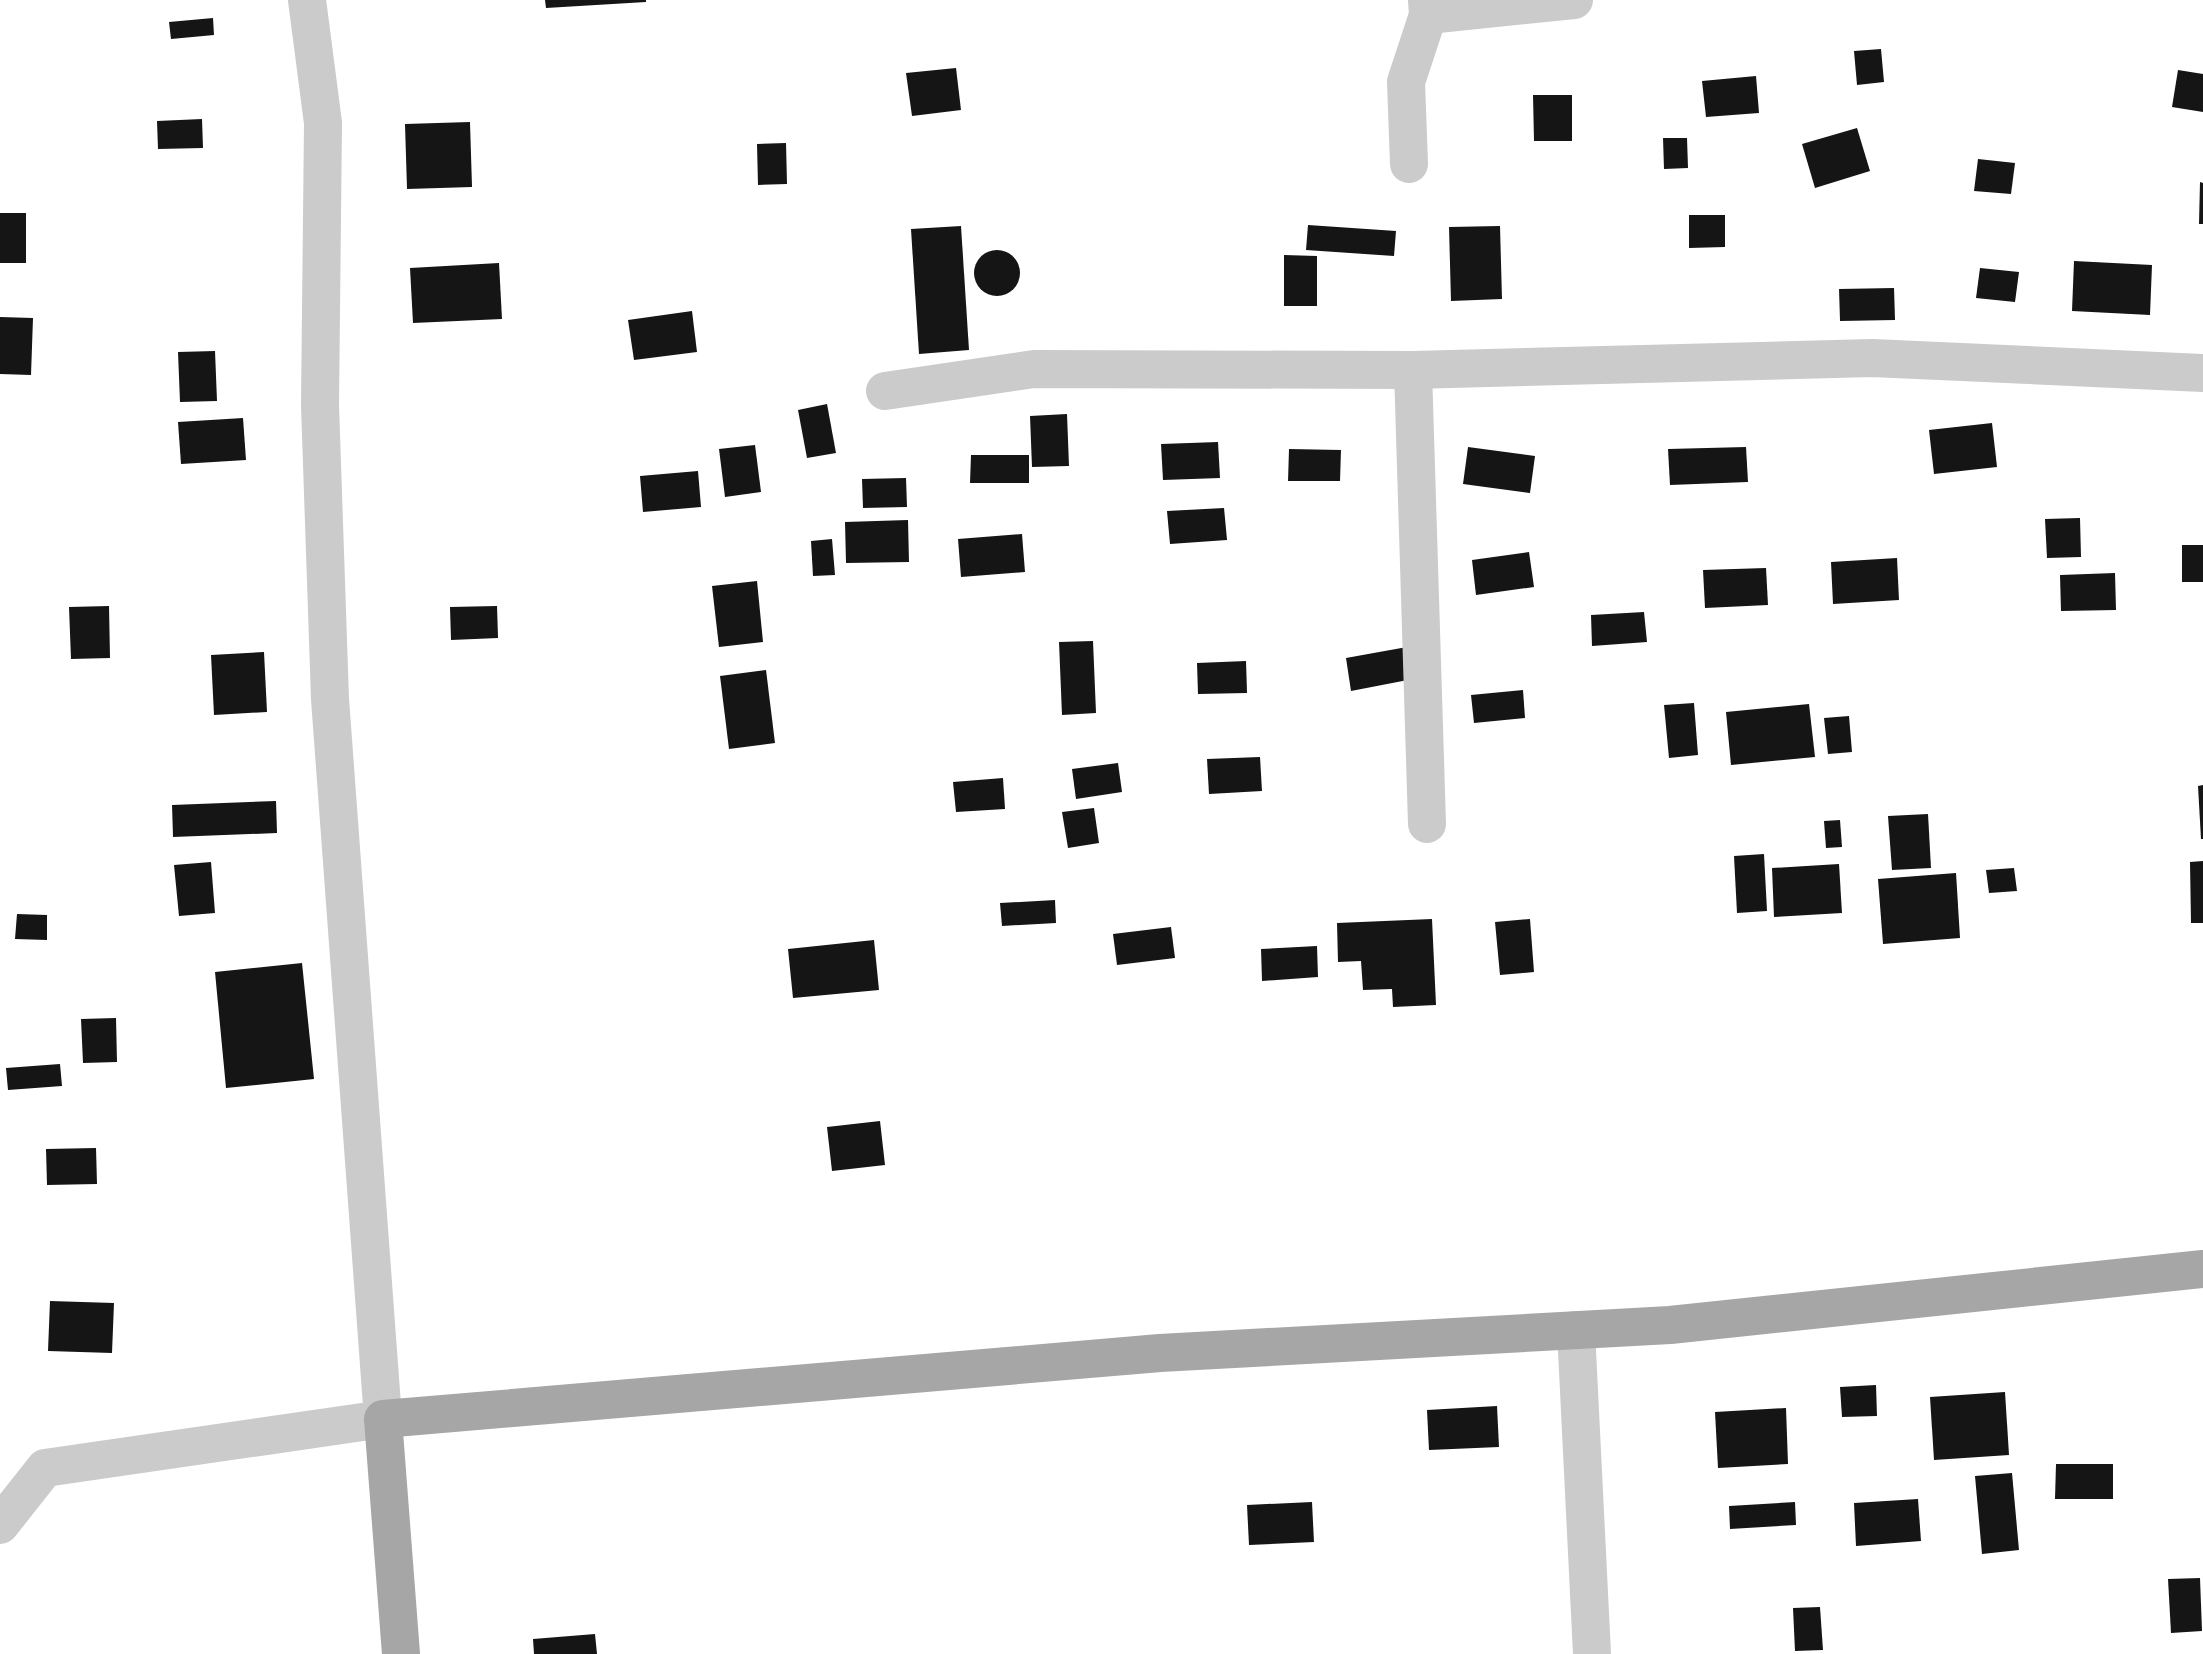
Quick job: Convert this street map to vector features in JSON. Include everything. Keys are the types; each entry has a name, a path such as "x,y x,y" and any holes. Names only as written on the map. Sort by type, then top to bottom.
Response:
{"main road":[{"path":"401,1654 383,1419 1160,1353 1670,1325 2203,1269"}],"street":[{"path":"0,1525 45,1468 383,1419 330,699 320,405 323,123 307,0"},
{"path":"1409,163 1406,82 1427,8 1574,0"},
{"path":"885,391 1034,369 1413,370 1872,358 2203,373"},
{"path":"1413,370 1427,824"},
{"path":"1576,1330 1592,1654"}],"building":[{"path":"545,0 646,0 646,2 546,8"},
{"path":"213,18 214,35 171,39 169,22"},
{"path":"1881,49 1884,82 1857,85 1854,51"},
{"path":"956,68 961,110 912,116 906,73"},
{"path":"2178,70 2203,74 2203,112 2172,107"},
{"path":"1756,76 1759,113 1706,117 1702,81"},
{"path":"1533,95 1572,95 1572,141 1534,141"},
{"path":"202,119 203,148 158,149 157,121"},
{"path":"470,122 472,187 407,189 405,124"},
{"path":"1857,128 1870,171 1815,188 1802,144"},
{"path":"1663,138 1687,138 1688,168 1664,169"},
{"path":"786,143 787,184 758,185 757,144"},
{"path":"1978,159 2015,163 2011,194 1974,191"},
{"path":"2200,182 2203,183 2203,224 2199,224"},
{"path":"0,213 26,213 26,263 0,263"},
{"path":"1689,215 1725,215 1725,247 1689,248"},
{"path":"1308,225 1396,231 1394,256 1306,250"},
{"path":"961,226 969,350 919,354 911,229"},
{"path":"1500,226 1502,299 1451,301 1449,227"},
{"path":"997,250 1013,257 1020,273 1013,289 997,296 981,289 974,273 981,257"},
{"path":"1284,255 1317,256 1317,306 1284,306"},
{"path":"2074,261 2152,265 2150,315 2072,311"},
{"path":"499,263 502,319 413,323 410,268"},
{"path":"1980,268 2019,272 2015,302 1976,298"},
{"path":"1894,288 1895,320 1840,321 1839,289"},
{"path":"692,311 697,352 634,360 628,320"},
{"path":"0,317 33,318 31,375 0,374"},
{"path":"215,351 217,401 180,402 178,352"},
{"path":"827,404 836,453 807,458 798,410"},
{"path":"1067,414 1069,466 1032,467 1030,416"},
{"path":"243,418 246,460 181,464 178,422"},
{"path":"1992,423 1997,467 1934,474 1929,430"},
{"path":"1218,442 1220,478 1163,480 1161,444"},
{"path":"755,445 761,492 725,497 719,449"},
{"path":"1468,447 1535,456 1530,493 1463,484"},
{"path":"1746,447 1748,482 1670,485 1668,449"},
{"path":"1289,449 1341,450 1340,481 1288,481"},
{"path":"971,455 1029,455 1029,483 970,483"},
{"path":"698,471 701,507 643,512 640,476"},
{"path":"906,478 907,507 863,508 862,479"},
{"path":"1224,508 1227,540 1170,544 1167,511"},
{"path":"2080,518 2081,557 2047,558 2045,519"},
{"path":"908,520 909,562 846,563 845,522"},
{"path":"1022,534 1025,572 961,577 958,539"},
{"path":"832,539 835,575 813,576 811,541"},
{"path":"2182,545 2203,545 2203,582 2182,582"},
{"path":"1529,552 1534,587 1476,595 1472,560"},
{"path":"1897,558 1899,600 1833,604 1831,562"},
{"path":"1766,568 1768,605 1705,608 1703,570"},
{"path":"2115,573 2116,610 2061,611 2060,575"},
{"path":"757,581 763,642 719,647 712,586"},
{"path":"109,606 110,658 71,659 69,607"},
{"path":"497,606 498,638 451,640 450,607"},
{"path":"1644,612 1647,642 1592,646 1591,615"},
{"path":"1093,641 1096,713 1062,715 1059,642"},
{"path":"1407,647 1413,679 1351,691 1346,658"},
{"path":"264,652 267,712 214,715 211,655"},
{"path":"1246,661 1247,693 1198,694 1197,663"},
{"path":"766,670 775,743 729,749 720,676"},
{"path":"1523,690 1525,718 1474,723 1471,695"},
{"path":"1694,703 1698,755 1669,758 1664,705"},
{"path":"1809,704 1815,757 1731,765 1726,712"},
{"path":"1849,716 1852,752 1828,754 1824,718"},
{"path":"1260,757 1262,791 1209,794 1207,759"},
{"path":"1118,763 1122,792 1076,799 1072,769"},
{"path":"1003,778 1005,809 956,812 953,782"},
{"path":"2203,785 2203,839 2201,839 2198,786"},
{"path":"276,801 277,833 173,837 172,805"},
{"path":"1094,808 1099,843 1068,848 1062,812"},
{"path":"1928,814 1931,868 1892,870 1888,816"},
{"path":"1840,820 1842,847 1826,848 1824,821"},
{"path":"1764,854 1767,911 1737,913 1734,856"},
{"path":"2203,861 2203,923 2191,923 2190,862"},
{"path":"211,862 215,913 179,916 174,865"},
{"path":"1839,864 1842,913 1774,917 1772,868"},
{"path":"2014,868 2017,891 1989,893 1986,870"},
{"path":"1956,873 1960,938 1883,944 1878,879"},
{"path":"1055,900 1056,923 1002,926 1000,903"},
{"path":"17,914 47,915 47,940 15,939"},
{"path":"1432,919 1436,1005 1393,1007 1392,989 1363,990 1361,961 1338,962 1337,923"},
{"path":"1530,919 1534,972 1500,975 1495,922"},
{"path":"1171,927 1175,958 1117,965 1113,934"},
{"path":"874,940 879,990 793,998 788,949"},
{"path":"1317,946 1318,977 1262,981 1261,949"},
{"path":"302,963 314,1079 226,1088 215,972"},
{"path":"116,1018 117,1062 83,1063 81,1019"},
{"path":"60,1064 62,1086 8,1090 6,1068"},
{"path":"880,1121 885,1165 832,1171 827,1127"},
{"path":"96,1148 97,1184 47,1185 46,1149"},
{"path":"50,1301 114,1303 112,1353 48,1351"},
{"path":"1876,1385 1877,1416 1842,1417 1840,1387"},
{"path":"2005,1392 2009,1455 1934,1460 1930,1397"},
{"path":"1497,1406 1499,1447 1429,1450 1427,1410"},
{"path":"1786,1408 1788,1464 1718,1468 1715,1412"},
{"path":"2056,1464 2113,1464 2113,1499 2055,1499"},
{"path":"2012,1473 2019,1550 1982,1554 1975,1476"},
{"path":"1918,1499 1921,1541 1856,1546 1854,1503"},
{"path":"1312,1502 1314,1542 1249,1545 1247,1505"},
{"path":"1795,1502 1796,1525 1730,1529 1729,1506"},
{"path":"2200,1578 2202,1631 2171,1633 2168,1579"},
{"path":"1820,1607 1823,1650 1795,1651 1793,1608"},
{"path":"595,1634 597,1654 534,1654 533,1639"}]}
